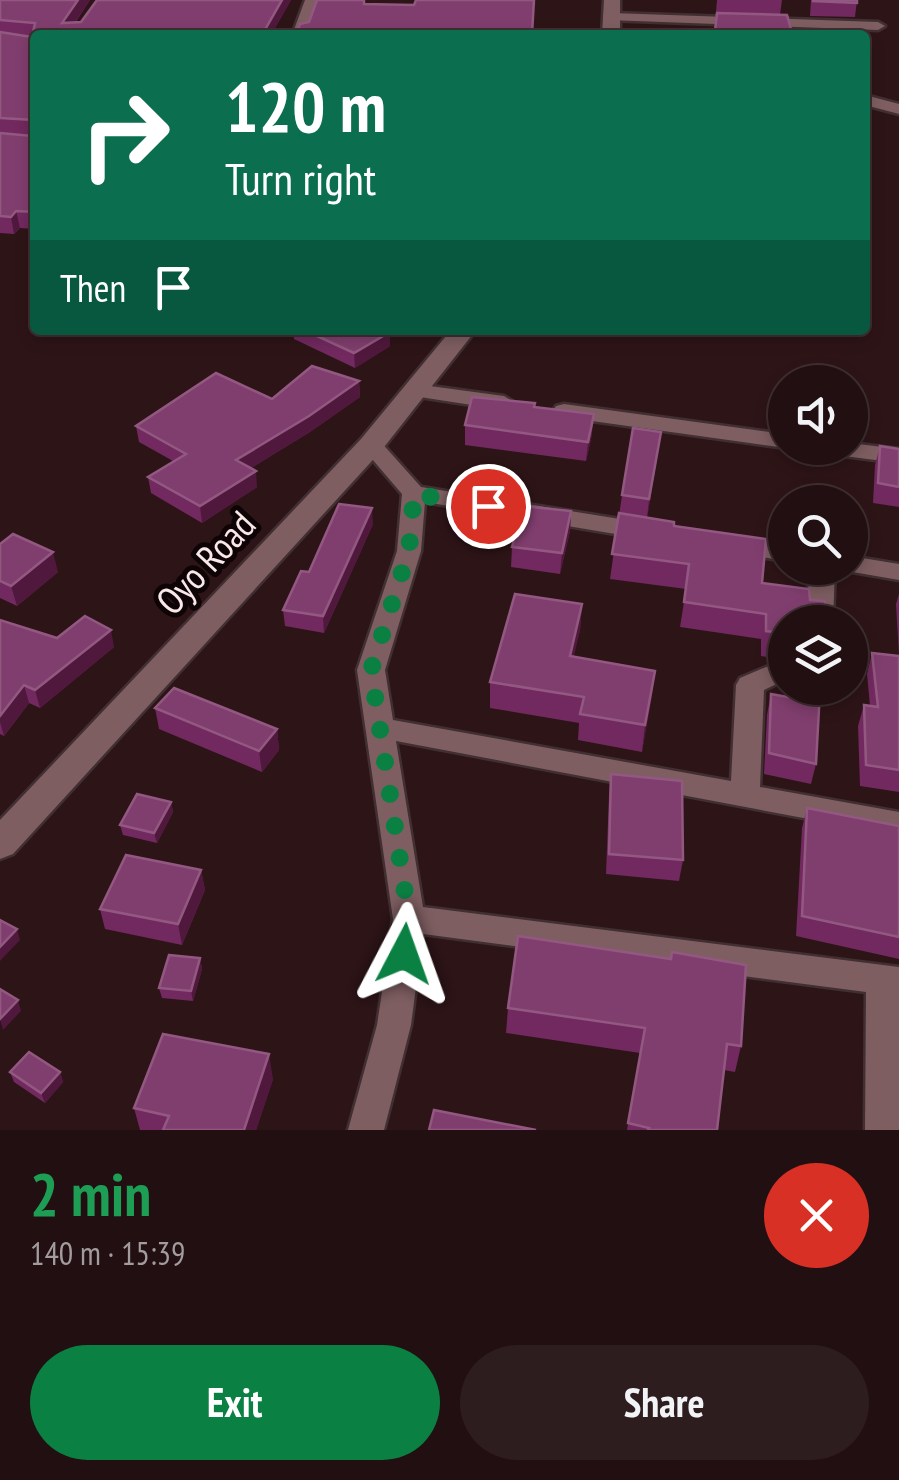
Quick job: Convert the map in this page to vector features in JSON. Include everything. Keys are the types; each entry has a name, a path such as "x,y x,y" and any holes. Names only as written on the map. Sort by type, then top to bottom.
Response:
{"street":[{"path":"301,30 312,0"},
{"path":"793,23 814,2"},
{"path":"612,17 899,26"},
{"path":"859,30 878,26"},
{"path":"870,101 899,109"},
{"name":"Oyo Road","path":"0,844 371,444 460,335"},
{"path":"415,390 768,439"},
{"path":"371,444 414,494 668,534"},
{"path":"868,452 899,456"},
{"path":"366,1130 394,1025 409,919 371,670 409,550 414,494"},
{"path":"707,540 768,550"},
{"path":"868,567 899,572"},
{"path":"745,796 750,685 768,676"},
{"path":"381,728 899,824"},
{"path":"409,919 891,980 883,1130"}],"building":[{"path":"0,0 78,0 62,23 81,22 97,0 282,0 265,30 34,30 35,23 0,20"},
{"path":"317,0 414,5 416,0 534,0 532,30 298,30 300,24 309,22"},
{"path":"857,0 857,3 813,1"},
{"path":"717,13 787,15 791,30 748,30 715,30"},
{"path":"0,32 30,37 30,120 0,118"},
{"path":"0,133 30,136 30,212 16,211 11,217 0,216"},
{"path":"315,335 385,335 354,353"},
{"path":"312,366 359,381 236,460 256,471 200,506 148,477 186,454 136,426 216,373 272,399"},
{"path":"472,397 594,414 588,442 465,425"},
{"path":"633,428 661,432 649,499 622,495"},
{"path":"880,446 899,449 899,487 878,483"},
{"path":"339,504 372,508 323,616 283,610 301,571 309,572"},
{"path":"523,506 571,511 562,553 512,547"},
{"path":"619,513 674,522 674,526 766,539 762,583 809,589 810,600 825,601 825,605 768,605 766,631 766,614 684,602 689,564 612,554"},
{"path":"13,534 53,552 11,586 0,581 0,544"},
{"path":"515,594 582,604 570,656 655,671 645,725 580,714 584,697 490,682"},
{"path":"85,616 111,630 35,690 24,685 0,716 0,620 57,638"},
{"path":"872,653 899,656 899,770 866,765 864,705 878,707"},
{"path":"174,688 277,729 259,751 155,708"},
{"path":"771,705 819,705 816,764 769,753"},
{"path":"611,774 682,781 683,860 609,854"},
{"path":"137,794 171,802 154,833 120,825"},
{"path":"807,808 899,826 899,937 802,916"},
{"path":"126,855 201,870 178,924 100,909"},
{"path":"0,920 17,929 0,947"},
{"path":"518,936 671,959 672,952 746,965 741,1046 727,1044 717,1130 648,1130 628,1123 645,1028 508,1008"},
{"path":"169,955 200,958 191,991 159,988"},
{"path":"0,989 18,1000 0,1019"},
{"path":"163,1034 269,1054 244,1130 163,1130 169,1116 134,1108"},
{"path":"29,1052 60,1072 41,1093 10,1072"},
{"path":"434,1110 536,1130 429,1130"}],"route":[{"path":"404,954 409,919 371,670 409,550 414,494 488,506"}]}
